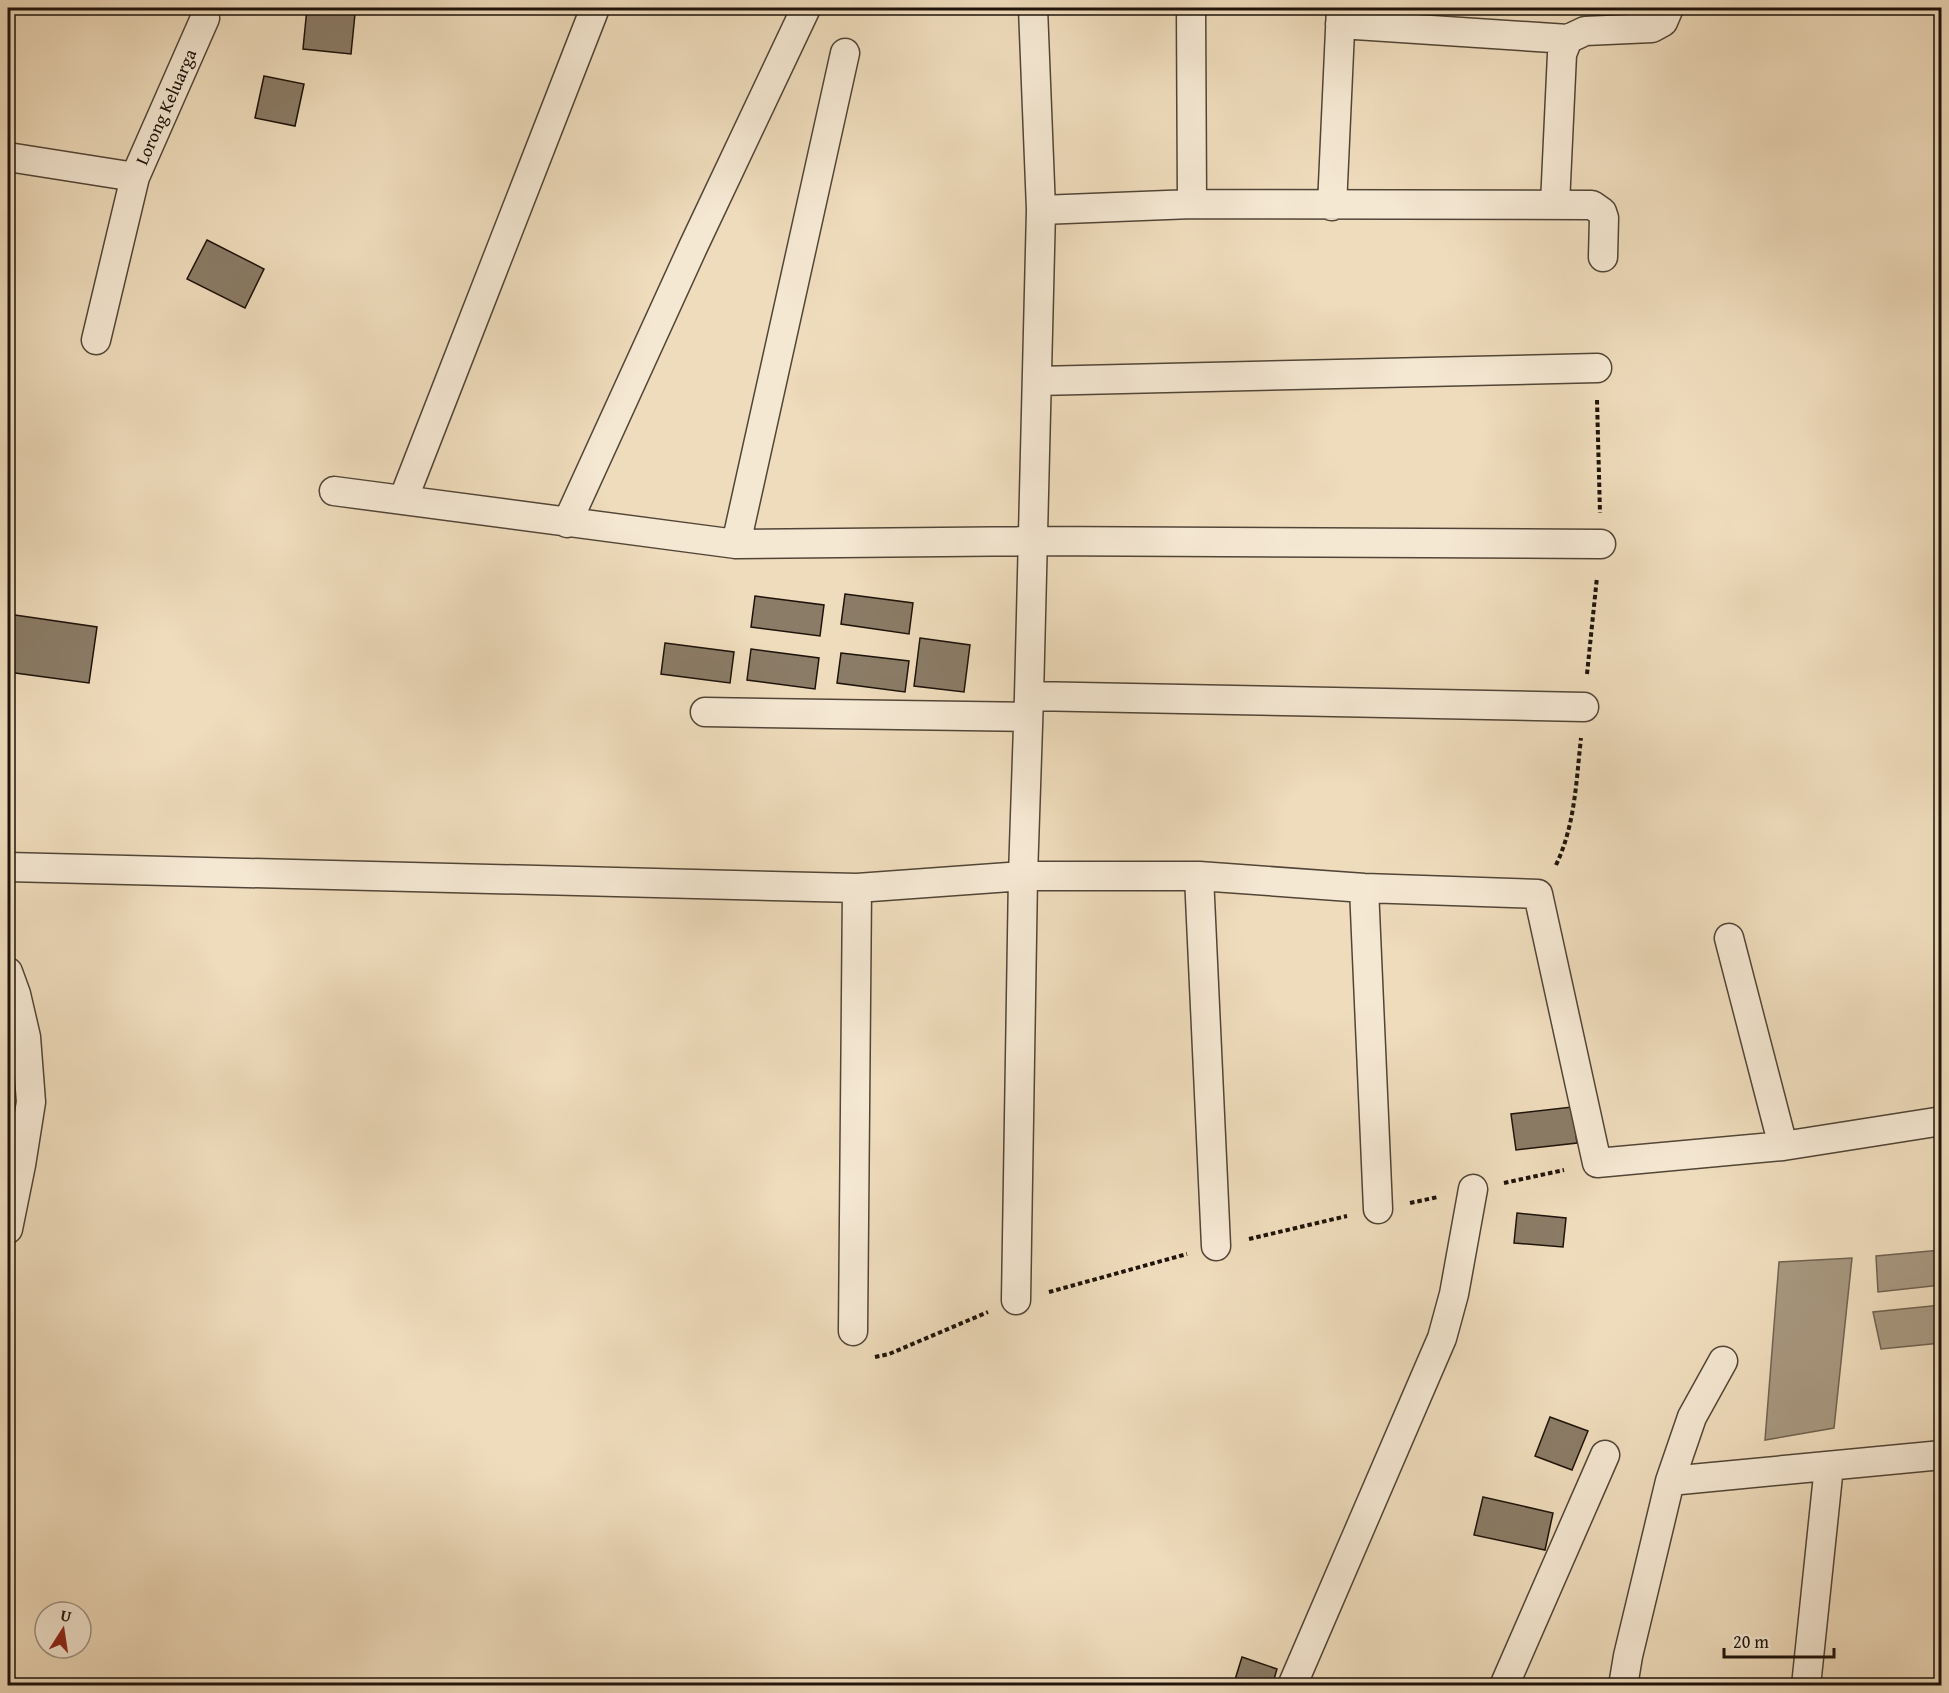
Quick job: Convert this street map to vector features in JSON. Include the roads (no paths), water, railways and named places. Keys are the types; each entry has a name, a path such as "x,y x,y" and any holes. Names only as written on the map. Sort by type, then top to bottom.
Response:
{"street":[{"path":"403,500 595,8"},
{"path":"567,523 693,247 806,8"},
{"path":"1016,1300 1023,876 1041,210 1033,8"},
{"path":"1191,8 1192,204"},
{"path":"1332,206 1341,16 1568,39 1585,31 1652,28 1663,22 1669,8"},
{"name":"Lorong Keluarga","path":"8,157 135,177 205,18"},
{"path":"1555,204 1562,54 1568,39"},
{"path":"736,544 845,53"},
{"path":"96,340 135,177"},
{"path":"1041,210 1192,204 1592,205 1602,212 1604,218 1603,257"},
{"path":"1037,381 1597,368"},
{"path":"333,491 736,544 1032,541 1601,544"},
{"path":"705,712 1029,706 1584,707"},
{"path":"8,867 857,888 1023,876 1199,876 1364,888 1538,894 1597,1163 1783,1146 1941,1121"},
{"path":"1199,876 1216,1246"},
{"path":"853,1331 857,888"},
{"path":"1364,888 1378,1209"},
{"path":"1729,938 1783,1146"},
{"path":"8,972 16,994 26,1037 31,1102 8,1229"},
{"path":"1292,1686 1442,1338 1454,1294 1473,1189"},
{"path":"1623,1686 1628,1656 1670,1481 1692,1417 1723,1361"},
{"path":"1504,1686 1605,1455"},
{"path":"1670,1481 1941,1455"},
{"path":"1806,1686 1829,1466"}]}
